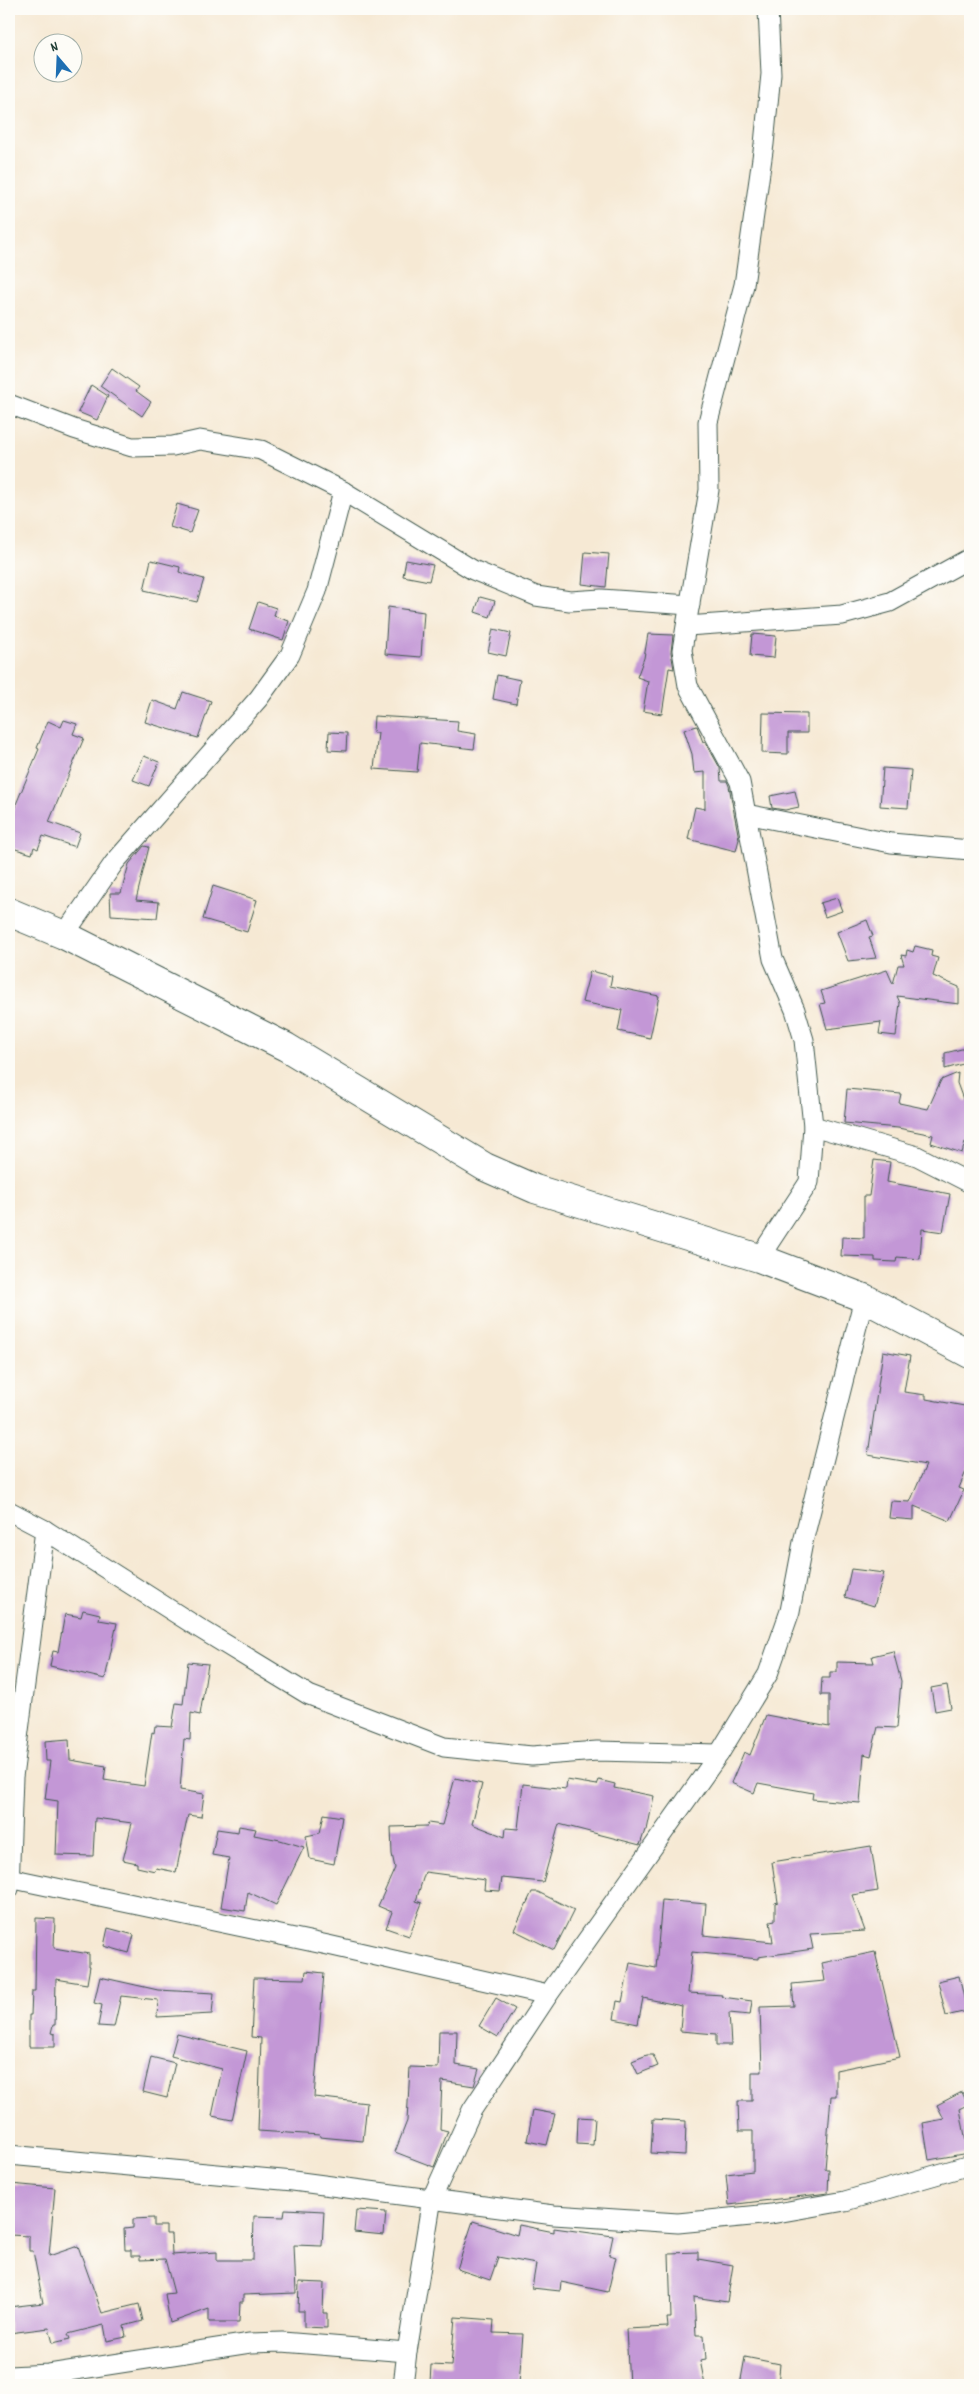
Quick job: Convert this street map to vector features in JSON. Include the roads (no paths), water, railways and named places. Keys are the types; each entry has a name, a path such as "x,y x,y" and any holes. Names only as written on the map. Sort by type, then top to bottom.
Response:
{"highway":[{"path":"9,912 64,935 286,1047 485,1166 535,1189 759,1258 864,1298 970,1354"}],"street":[{"path":"759,1258 809,1182 813,1126 804,1040 795,1010 773,959 740,782 688,686 682,650 709,490 708,422 744,285 764,144 771,74 768,9"},
{"path":"9,404 74,429 132,447 173,446 200,440 260,450 343,491 473,570 536,596 570,600 601,599 690,605"},
{"path":"64,935 114,863 259,698 290,655 317,591 343,491"},
{"path":"687,626 842,615 890,602 970,558"},
{"path":"746,814 892,843 970,850"},
{"path":"813,1126 917,1156 970,1183"},
{"path":"403,2385 432,2198 472,2110 548,1995 719,1754 768,1674 790,1611 803,1542 864,1298"},
{"path":"9,1511 45,1530 309,1696 444,1747 532,1756 598,1752 719,1754"},
{"path":"45,1530 13,1777 9,1882 328,1945 548,1995"},
{"path":"9,2155 293,2181 554,2215 678,2223 771,2214 845,2201 970,2165"},
{"path":"9,2376 49,2374 250,2343 282,2342 407,2352"}]}
